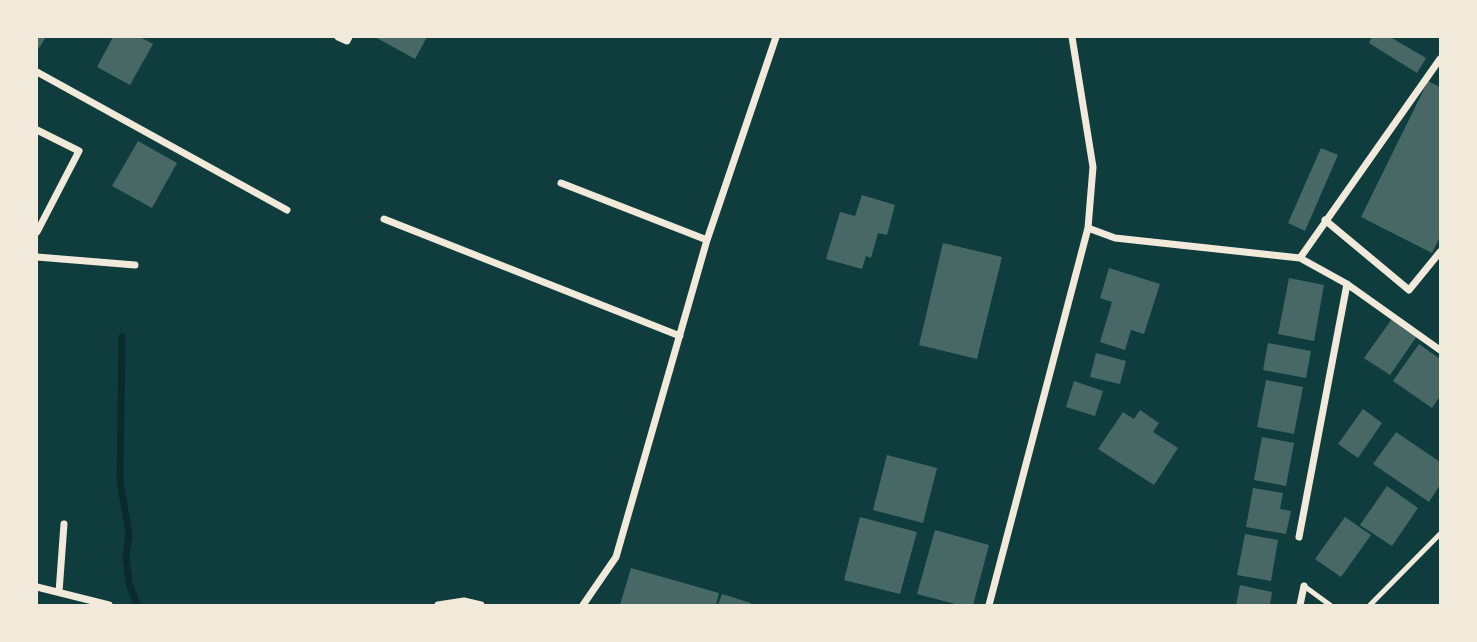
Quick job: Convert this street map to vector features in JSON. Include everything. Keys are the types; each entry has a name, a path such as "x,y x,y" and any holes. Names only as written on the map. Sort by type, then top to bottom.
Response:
{"street":[{"path":"338,37 348,41 349,37"},
{"path":"583,605 616,557 708,240 776,37"},
{"path":"989,605 1088,229 1093,167 1072,37"},
{"path":"1300,258 1440,59"},
{"path":"37,72 287,210"},
{"path":"37,130 79,151 37,232"},
{"path":"561,183 708,240"},
{"path":"384,219 680,336"},
{"path":"1325,220 1409,290 1440,252"},
{"path":"1088,229 1115,238 1300,258 1347,284 1440,350"},
{"path":"37,257 135,265"},
{"path":"1298,537 1347,284"},
{"path":"59,592 64,524"},
{"path":"1300,605 1304,586"},
{"path":"37,587 109,605"},
{"path":"438,605 464,600 481,605"}],"lane":[{"path":"1370,605 1440,534"},
{"path":"1304,586 1330,605"}],"building":[{"path":"37,37 46,37 39,48 37,47"},
{"path":"113,37 140,37 153,44 130,85 97,67"},
{"path":"375,37 427,37 415,59"},
{"path":"1372,37 1390,37 1426,58 1417,73 1369,43"},
{"path":"1428,81 1440,87 1440,237 1432,253 1361,217"},
{"path":"138,141 177,163 152,208 112,186"},
{"path":"1321,148 1338,155 1305,231 1288,223"},
{"path":"862,195 895,205 887,235 878,233 871,258 866,256 862,269 826,259 840,212 855,216"},
{"path":"943,243 1002,257 977,359 919,345"},
{"path":"1109,268 1160,284 1144,334 1131,330 1125,350 1100,342 1112,302 1100,298"},
{"path":"1289,278 1324,285 1314,341 1278,334"},
{"path":"1392,319 1417,336 1390,375 1364,358"},
{"path":"1268,343 1311,351 1306,378 1263,370"},
{"path":"1419,344 1440,359 1440,396 1432,408 1393,381"},
{"path":"1096,353 1126,361 1120,384 1090,377"},
{"path":"1266,380 1303,387 1294,434 1257,427"},
{"path":"1074,381 1103,391 1095,416 1066,407"},
{"path":"1363,409 1382,423 1358,458 1338,444"},
{"path":"1140,410 1159,423 1153,432 1178,448 1154,485 1098,449 1123,412 1134,419"},
{"path":"1396,432 1440,462 1440,485 1429,502 1373,464"},
{"path":"1262,437 1294,443 1286,486 1254,480"},
{"path":"887,455 937,468 923,523 873,510"},
{"path":"1387,486 1418,508 1392,546 1360,525"},
{"path":"1253,488 1283,493 1280,509 1291,511 1286,534 1246,527"},
{"path":"860,517 917,532 900,594 844,580"},
{"path":"1345,517 1371,535 1341,577 1315,559"},
{"path":"935,530 989,545 973,605 959,605 917,594"},
{"path":"1245,534 1278,540 1271,581 1237,575"},
{"path":"631,568 719,593 716,605 620,605"},
{"path":"1240,585 1272,592 1270,605 1236,605"},
{"path":"722,594 751,603 718,605"}],"waterway":[{"path":"122,337 120,481 129,534 126,556 129,583 137,605"}]}
